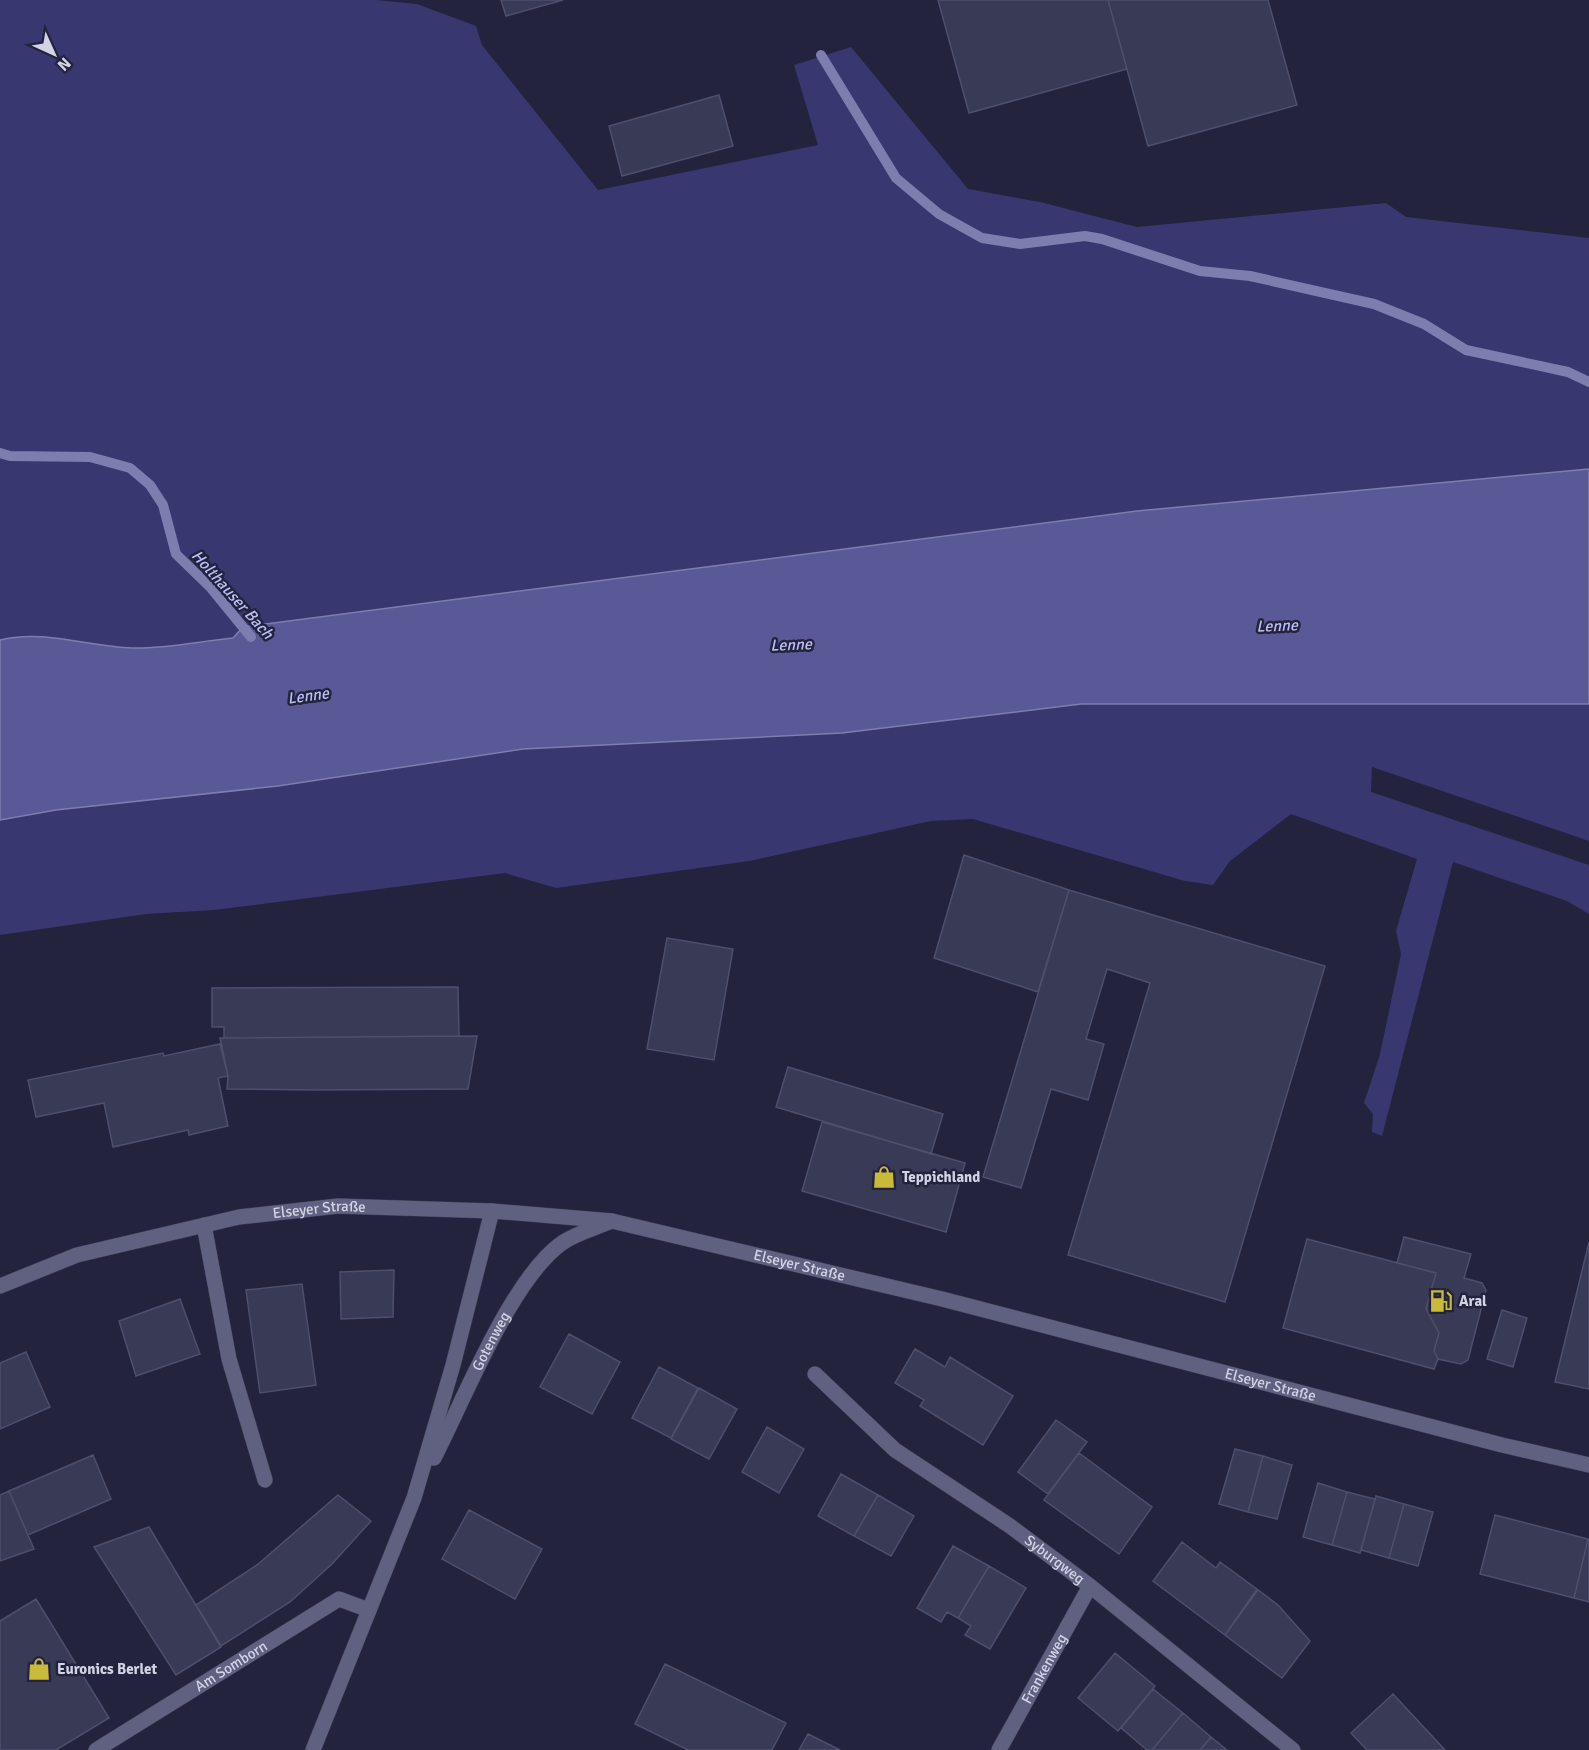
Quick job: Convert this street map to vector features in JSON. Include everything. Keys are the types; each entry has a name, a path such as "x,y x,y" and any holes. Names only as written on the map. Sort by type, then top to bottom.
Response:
{"street":[{"name":"Elseyer Straße","path":"0,1286 77,1255 245,1216 338,1206 492,1211 612,1221 942,1299 1502,1445 1589,1465"},
{"name":"Gotenweg","path":"414,1498 453,1365 492,1211"},
{"name":"Gotenweg","path":"313,1750 414,1498 499,1326 531,1275 562,1243 612,1221"},
{"path":"204,1225 229,1359 265,1480"},
{"name":"Syburgweg","path":"814,1374 895,1450 1010,1526 1090,1586 1293,1750"},
{"name":"Frankenweg","path":"999,1750 1090,1586"},
{"name":"Am Somborn","path":"96,1750 339,1599 369,1610"}],"shaded area":[{"path":"0,0 376,0 417,4 476,26 482,45 598,190 818,145 794,65 851,47 968,189 1040,202 1137,227 1386,203 1406,217 1589,238 1589,469 1137,511 244,627 233,638 170,646 116,647 33,636 0,640"},
{"path":"1081,704 1589,704 1589,841 1372,767 1371,792 1589,865 1589,914 1567,901 1453,862 1382,1136 1372,1132 1373,1114 1364,1103 1380,1054 1401,954 1396,931 1417,859 1291,814 1230,861 1213,885 1185,881 973,819 931,821 749,861 556,888 505,873 214,910 146,914 0,935 0,820 56,810 278,786 523,749 842,733"}],"water":[{"name":"Lenne","path":"1589,469 1589,704 1081,704 842,733 523,749 278,786 56,810 0,820 0,640 33,636 116,647 170,646 233,638 243,627 1137,511"}],"building":[{"path":"501,0 563,0 506,16"},
{"path":"938,0 1108,0 1127,69 969,113"},
{"path":"1108,0 1268,0 1297,105 1148,146"},
{"path":"719,95 733,146 622,176 609,126"},
{"path":"964,855 1069,890 1038,992 934,958"},
{"path":"1069,890 1325,966 1225,1302 1068,1255 1150,983 1107,969 1086,1039 1104,1044 1088,1100 1051,1089 1021,1188 983,1177"},
{"path":"667,938 733,949 714,1060 647,1049"},
{"path":"458,987 459,1036 224,1038 224,1027 212,1027 212,988"},
{"path":"477,1036 468,1089 227,1089 228,1076 220,1038"},
{"path":"220,1044 228,1076 218,1078 228,1126 189,1135 188,1130 113,1147 104,1103 36,1117 28,1080"},
{"path":"788,1067 943,1114 931,1154 776,1107"},
{"name":"Teppichland","path":"822,1122 965,1163 946,1232 802,1191"},
{"path":"1404,1237 1471,1254 1464,1278 1482,1283 1486,1290 1468,1360 1461,1364 1438,1359 1434,1351 1439,1333 1426,1309 1436,1273 1397,1263"},
{"path":"1307,1239 1436,1273 1426,1309 1439,1333 1434,1351 1438,1359 1434,1369 1283,1328"},
{"path":"1589,1242 1589,1389 1555,1382"},
{"path":"394,1270 393,1317 341,1319 340,1272"},
{"path":"302,1284 316,1385 260,1393 246,1290"},
{"path":"180,1299 200,1354 136,1376 119,1321"},
{"path":"1502,1310 1527,1318 1513,1367 1487,1359"},
{"path":"569,1334 620,1362 592,1414 540,1387"},
{"path":"915,1349 945,1367 950,1357 1013,1396 983,1445 920,1406 924,1400 895,1383"},
{"path":"26,1352 50,1407 0,1429 0,1363"},
{"path":"659,1367 698,1388 671,1438 632,1418"},
{"path":"699,1388 737,1409 709,1459 671,1439"},
{"path":"1056,1420 1087,1442 1048,1494 1018,1472"},
{"path":"767,1427 804,1449 779,1493 742,1472"},
{"path":"1235,1449 1263,1456 1248,1512 1219,1504"},
{"path":"1079,1453 1152,1507 1119,1554 1044,1500"},
{"path":"93,1455 111,1499 28,1535 9,1491"},
{"path":"1263,1456 1292,1465 1277,1519 1248,1512"},
{"path":"841,1474 878,1495 854,1536 818,1516"},
{"path":"1318,1483 1347,1492 1332,1545 1303,1537"},
{"path":"9,1491 34,1549 0,1561 0,1495"},
{"path":"1347,1492 1375,1499 1360,1553 1332,1545"},
{"path":"338,1495 371,1521 332,1564 290,1602 221,1646 196,1605 257,1565"},
{"path":"878,1495 914,1516 891,1556 854,1536"},
{"path":"1376,1496 1404,1504 1389,1558 1361,1550"},
{"path":"1404,1504 1433,1512 1418,1566 1389,1558"},
{"path":"469,1510 542,1549 515,1599 442,1559"},
{"path":"1495,1515 1588,1539 1574,1598 1480,1574"},
{"path":"149,1527 221,1647 176,1675 94,1547"},
{"path":"1589,1539 1589,1602 1574,1598"},
{"path":"1182,1542 1216,1568 1220,1562 1258,1590 1225,1635 1153,1581"},
{"path":"953,1546 989,1566 958,1618 947,1612 941,1622 917,1608"},
{"path":"989,1566 1026,1588 990,1649 965,1635 971,1626 958,1618"},
{"path":"1257,1589 1278,1605 1310,1641 1282,1678 1225,1635"},
{"name":"Euronics Berlet","path":"36,1599 109,1718 56,1750 0,1750 0,1621"},
{"path":"1115,1653 1155,1686 1118,1731 1078,1698"},
{"path":"665,1664 786,1723 772,1750 688,1750 635,1724"},
{"path":"1153,1689 1183,1713 1152,1750 1147,1750 1121,1728"},
{"path":"1393,1694 1445,1750 1367,1750 1351,1733"},
{"path":"1183,1713 1211,1737 1200,1750 1152,1750"},
{"path":"808,1734 840,1750 799,1750"},
{"path":"1211,1737 1227,1750 1200,1750"}],"waterway":[{"path":"821,55 896,178 939,214 982,238 1020,244 1085,236 1102,239 1200,271 1250,276 1374,304 1424,324 1466,350 1568,372 1589,382"},
{"name":"Holthauser Bach","path":"0,453 10,456 90,457 130,468 150,485 163,505 176,554 211,588 251,637"}],"place":[{"name":"Teppichland","path":"884,1177"},
{"name":"Aral","path":"1441,1301"},
{"name":"Euronics Berlet","path":"39,1669"}]}
